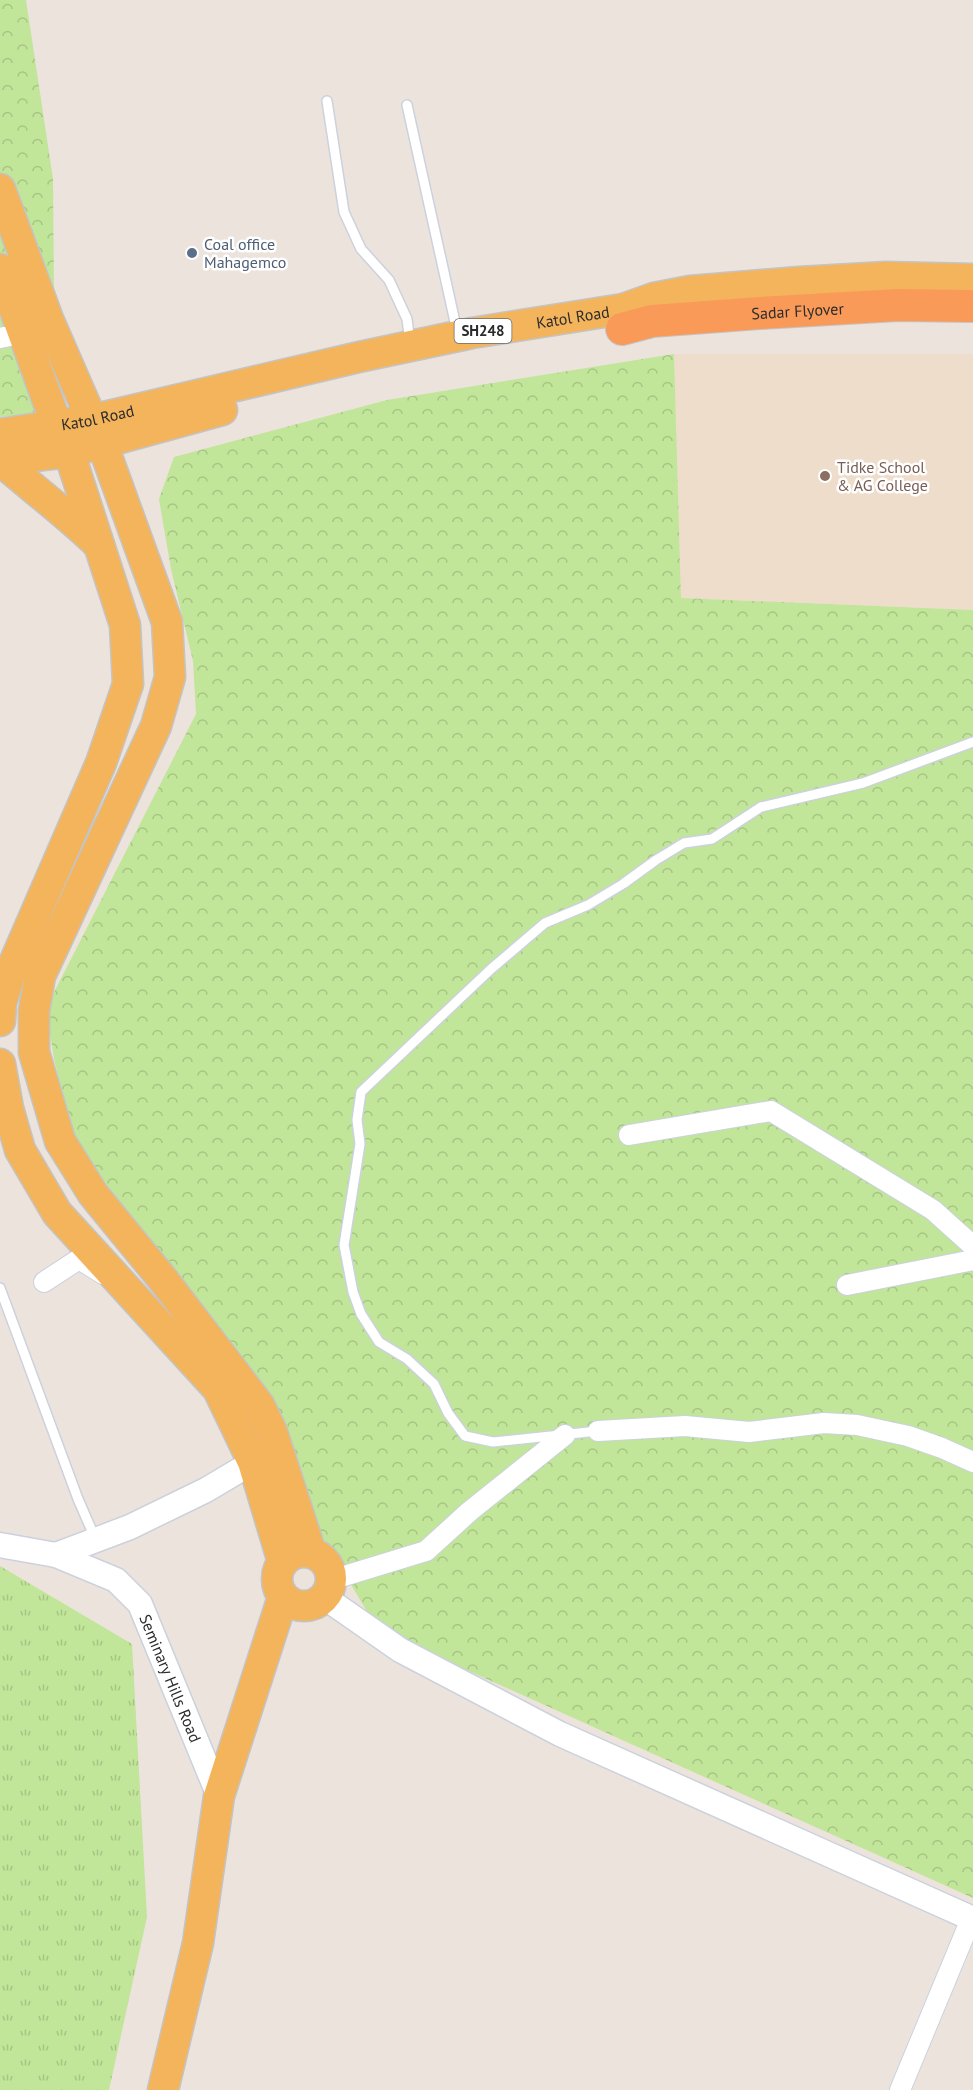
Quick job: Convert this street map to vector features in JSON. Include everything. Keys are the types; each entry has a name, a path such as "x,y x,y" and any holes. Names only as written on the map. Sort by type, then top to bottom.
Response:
{"highway":[{"name":"Sadar Flyover","path":"623,319 652,321 693,310 895,295 973,296"},
{"name":"Sadar Flyover","path":"693,310 898,305 973,306"}],"main road":[{"path":"0,189 48,319 96,432 166,622 170,678 156,726 40,976 34,1011 34,1052 60,1141 93,1194 165,1282 259,1405 272,1432 311,1553"},
{"path":"0,268 12,335 63,439 125,625 128,684 102,763 12,968 1,1003 0,1021"},
{"name":"Katol Road","path":"0,460 63,439 623,319 654,298 690,291 886,277 973,279"},
{"name":"Katol Road","path":"96,432 411,346 458,336 623,319 973,318"},
{"name":"Katol Road","path":"0,434 63,439"},
{"path":"0,460 42,497 74,521 99,545"},
{"path":"0,1064 8,1108 20,1150 57,1213 218,1389 253,1462 283,1562"},
{"path":"311,1553 329,1568 328,1588 311,1605 296,1605 283,1598 277,1586 277,1573 283,1562 296,1554 311,1553"},
{"path":"163,2090 198,1943 219,1796 283,1598"}],"street":[{"path":"629,1135 771,1111 933,1210 973,1246"},
{"path":"44,1282 79,1259 122,1286"},
{"path":"847,1285 973,1260"},
{"path":"598,1431 685,1426 749,1432 824,1423 857,1425 908,1436 973,1462"},
{"path":"566,1435 470,1511 426,1551 328,1588 400,1650 561,1734 972,1919 900,2090"},
{"path":"56,1556 130,1527 206,1490 253,1462"},
{"name":"Seminary Hills Road","path":"0,1545 56,1556 116,1580 140,1604 219,1796"}],"lane":[{"path":"327,101 344,212 361,249 389,280 407,319 411,346"},
{"path":"407,105 458,336"},
{"path":"598,1431 493,1442 465,1436 448,1413 434,1384 407,1359 379,1342 361,1314 353,1292 344,1245 360,1144 357,1120 361,1092 490,969 545,922 588,905 684,843 712,839 761,807 863,783 973,742"},
{"path":"0,1288 95,1539"}],"shaded area":[{"name":"Tidke School & AG College","path":"674,354 973,354 973,610 681,598"}],"green space":[{"path":"0,0 26,0 53,179 55,411 0,417"},
{"path":"674,354 681,598 973,610 973,1898 378,1630 315,1524 289,1471 75,1143 54,1059 46,1008 196,714 193,661 171,569 159,499 174,457 387,400"},
{"path":"0,1566 132,1644 147,1917 109,2090 0,2090"}],"place":[{"name":"Coal office Mahagemco","path":"192,253"},
{"name":"Tidke School & AG College","path":"825,476"}]}
